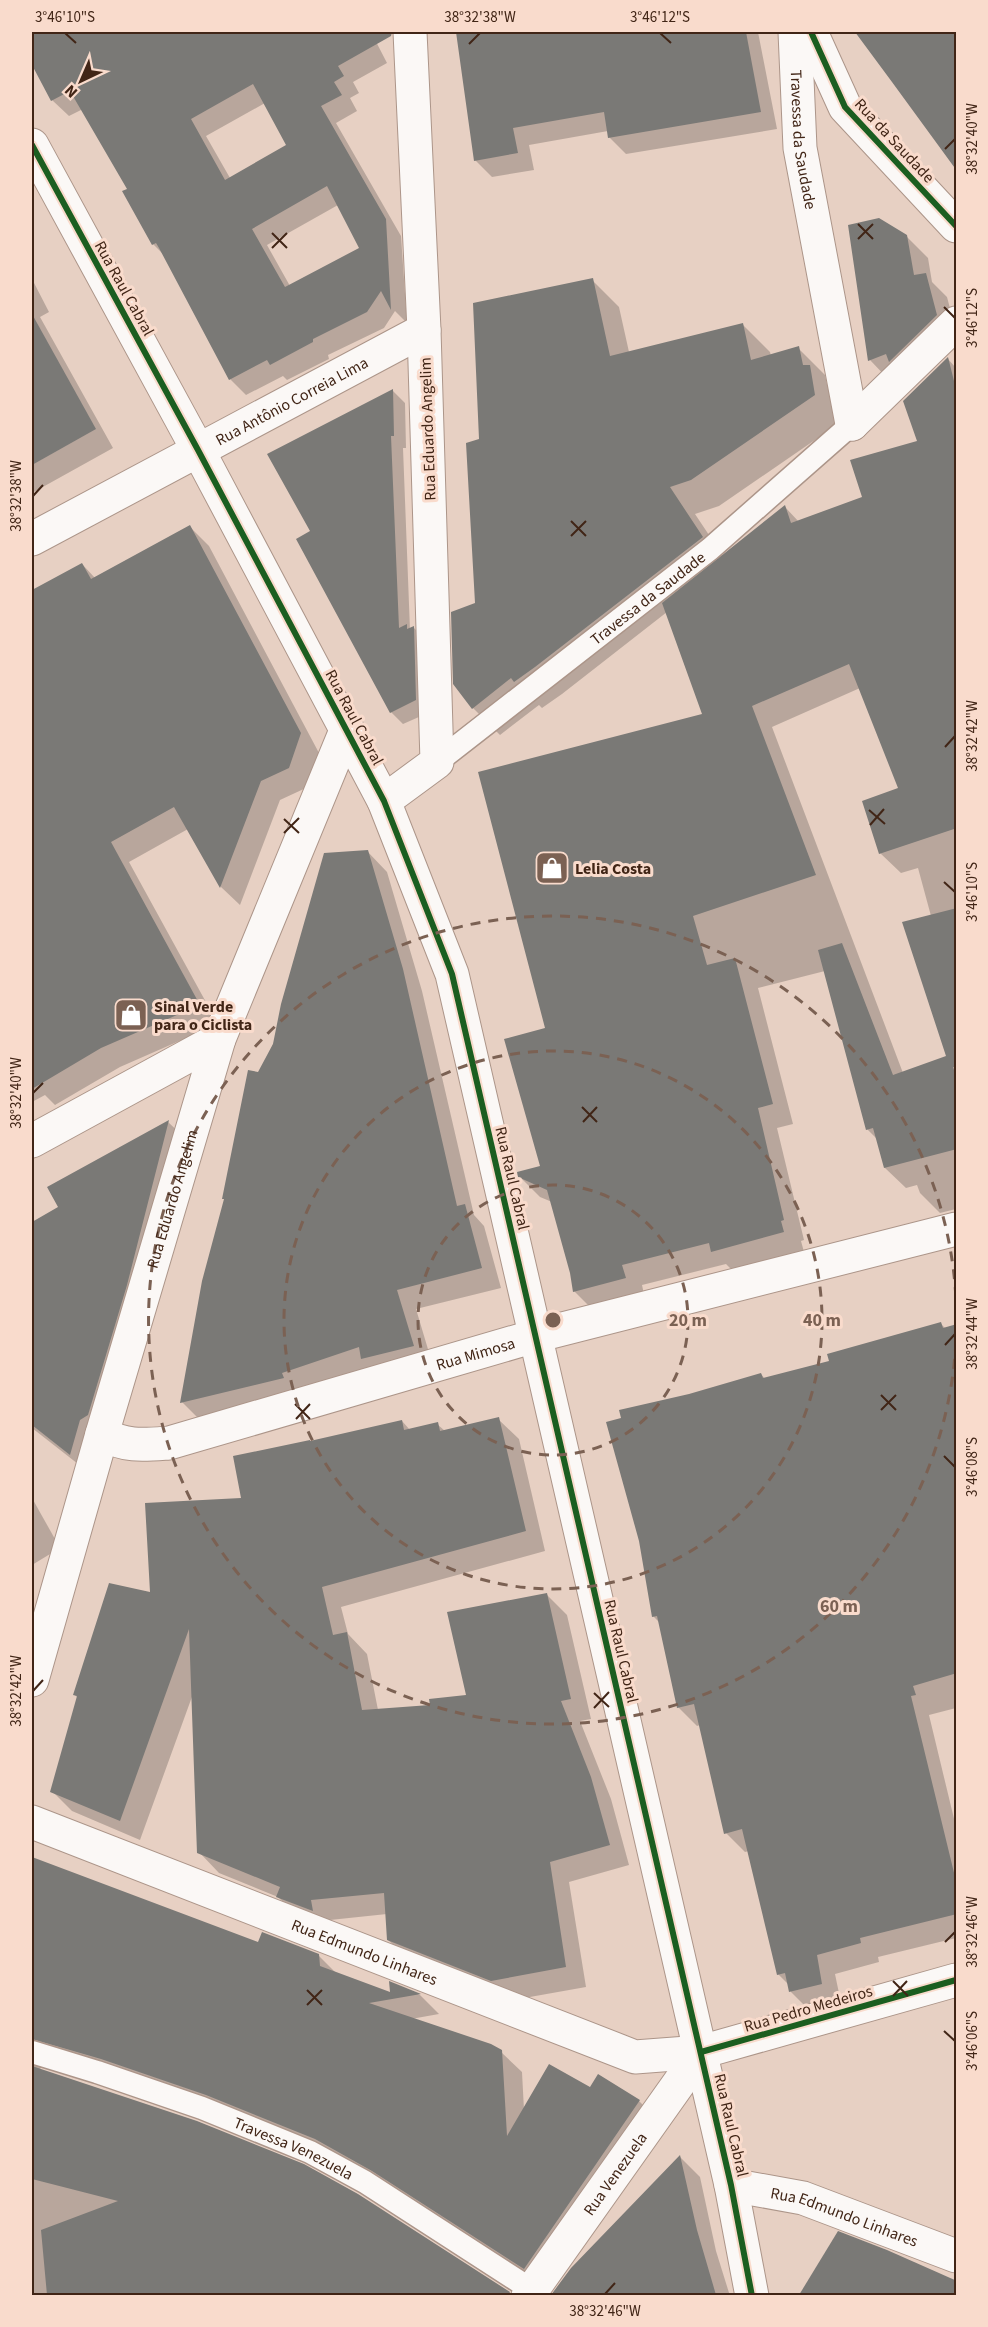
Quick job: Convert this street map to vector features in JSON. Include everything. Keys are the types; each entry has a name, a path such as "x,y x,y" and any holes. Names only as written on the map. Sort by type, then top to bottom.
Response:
{"street":[{"name":"Rua Eduardo Angelim","path":"410,32 424,330 437,762"},
{"name":"Travessa da Saudade","path":"795,32 800,148 852,424"},
{"name":"Rua da Saudade","path":"811,32 845,107 957,226"},
{"name":"Rua Raul Cabral","path":"32,145 198,450 384,801 452,974 701,2052 731,2185 752,2295"},
{"name":"Travessa da Saudade","path":"852,424 957,323"},
{"name":"Rua Antônio Correia Lima","path":"32,539 424,330"},
{"name":"Rua Eduardo Angelim","path":"32,1680 219,1039 347,728"},
{"path":"384,801 437,762"},
{"path":"32,1141 219,1039"},
{"name":"Rua Mimosa","path":"102,1434 116,1442 131,1446 169,1443 535,1336 957,1229"},
{"name":"Rua Edmundo Linhares","path":"32,1822 635,2057 701,2052"},
{"name":"Rua Pedro Medeiros","path":"701,2052 957,1980"},
{"name":"Rua Venezuela","path":"530,2293 701,2052"},
{"name":"Rua Edmundo Linhares","path":"731,2185 803,2198 957,2256"}],"lane":[{"name":"Travessa da Saudade","path":"437,762 710,549 852,424"},
{"name":"Travessa Venezuela","path":"32,2052 202,2108 310,2152 365,2182 530,2293"}],"building":[{"path":"32,32 392,32 391,36 338,66 344,76 334,82 342,95 321,106 386,219 391,310 381,291 367,312 313,339 313,342 270,365 267,360 229,380 159,248 156,243 152,245 122,191 127,189 70,91 51,101 32,65","holes":["253,84 286,145 225,180 191,119","327,186 359,248 285,287 252,229"]},
{"path":"456,32 746,32 761,112 608,138 604,112 513,128 518,153 474,161"},
{"path":"855,32 957,32 957,171 892,82"},
{"path":"879,218 907,235 914,275 926,273 937,315 889,362 886,354 868,361 848,225"},
{"path":"593,278 610,356 743,323 751,360 799,346 803,365 810,365 815,395 691,480 670,487 703,537 535,667 514,682 511,678 472,709 453,684 451,612 475,603 466,443 479,439 473,303"},
{"path":"32,314 96,429 32,465"},
{"path":"948,357 957,393 957,828 879,854 862,801 898,788 849,664 752,706 816,875 693,916 707,965 735,958 773,1104 758,1108 784,1220 781,1221 784,1232 711,1252 709,1243 622,1265 626,1278 573,1292 547,1190 518,1177 517,1172 540,1166 504,1039 545,1028 478,772 702,714 662,603 785,505 791,523 862,497 850,460 917,441 903,401"},
{"path":"393,389 394,436 391,436 399,628 407,624 407,629 414,626 416,700 390,713 296,539 310,531 267,454"},
{"path":"190,525 301,733 289,768 261,781 220,888 174,807 111,842 200,1005 101,1048 32,1089 32,590 82,563 91,579"},
{"path":"368,850 403,969 457,1206 465,1204 482,1268 397,1290 414,1346 361,1359 359,1347 282,1373 284,1378 180,1403 202,1281 224,1199 222,1199 248,1070 258,1072 273,1044 281,1004 324,853"},
{"path":"957,908 957,1067 953,1067 957,1079 957,1149 884,1168 873,1128 866,1130 818,950 842,943 893,1075 946,1056 902,922"},
{"path":"169,1120 127,1285 88,1415 80,1420 70,1455 32,1425 32,1222 58,1207 47,1187"},
{"path":"941,1322 943,1328 957,1324 957,1673 913,1686 916,1695 911,1696 957,1885 957,1914 860,1938 861,1943 817,1955 822,1984 789,1992 785,1973 777,1975 742,1829 724,1834 694,1704 677,1708 657,1616 652,1617 639,1541 606,1422 621,1418 619,1410 689,1394 761,1373 763,1378 829,1361 827,1354"},
{"path":"499,1417 526,1531 322,1587 333,1635 347,1632 362,1710 430,1705 429,1699 466,1695 447,1612 547,1593 571,1699 561,1701 591,1777 610,1845 550,1862 566,1967 491,1981 387,1940 384,1893 311,1900 313,1911 276,1897 280,1887 197,1853 189,1629 120,1821 50,1792 77,1696 73,1695 109,1583 150,1592 145,1503 241,1498 233,1456 402,1420 404,1430 438,1422 440,1431"},
{"path":"32,1857 258,1942 262,1932 319,1954 320,1966 390,1992 389,1981 421,1994 369,2003 491,2044 502,2050 507,2136 549,2064 590,2087 598,2074 640,2100 524,2269 372,2171 315,2139 206,2095 101,2059 32,2039"},
{"path":"32,2066 197,2121 304,2164 358,2194 510,2292 508,2295 47,2295 41,2230 118,2201 32,2179"},
{"path":"680,2155 697,2230 716,2295 551,2295 571,2268"},
{"path":"838,2231 957,2281 957,2295 799,2295"}],"cycle path":[{"path":"811,32 845,107 956,226"},
{"path":"32,145 198,450 384,801 452,974 731,2185 752,2296"},
{"path":"701,2052 956,1980"}],"place":[{"name":"Lelia Costa","path":"552,868"},
{"name":"Sinal Verde para o Ciclista","path":"131,1015"}]}
